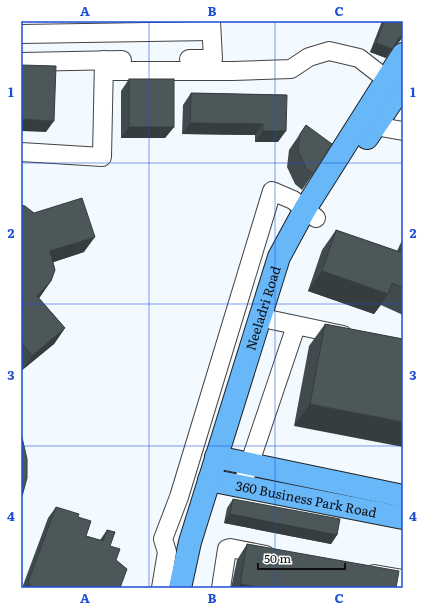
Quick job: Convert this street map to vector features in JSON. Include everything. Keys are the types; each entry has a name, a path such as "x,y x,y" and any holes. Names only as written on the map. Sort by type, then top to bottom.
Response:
{"main road":[{"name":"Neeladri Road","path":"221,459 279,257 311,213 377,113 395,82 403,54"},
{"name":"Neeladri Road","path":"180,588 189,545 311,213"},
{"name":"360 Business Park Road","path":"221,459 403,496"},
{"name":"360 Business Park Road","path":"213,480 403,518"},
{"name":"Neeladri Road","path":"189,545 190,588"}],"street":[{"path":"21,34 211,26 212,59 104,66"},
{"path":"21,62 234,71 291,69 309,57 328,51 359,58 395,82"},
{"path":"21,152 102,157 104,66"},
{"path":"377,113 403,131"},
{"path":"161,588 167,552 163,539 178,497 272,191 293,200 311,213"},
{"path":"272,320 357,338"},
{"path":"242,486 296,326"},
{"path":"163,539 189,545"},
{"path":"221,588 227,549 230,548 285,558"},
{"path":"356,571 403,580"}],"building":[{"path":"384,21 403,21 403,35 399,38 392,49 376,43"},
{"path":"21,65 56,66 54,121 21,119"},
{"path":"129,79 174,79 174,127 129,127"},
{"path":"191,93 287,95 286,131 263,131 263,124 190,123"},
{"path":"306,125 332,144 313,174 306,168 298,151 300,134"},
{"path":"82,198 95,237 50,251 55,270 51,281 37,296 65,328 32,356 21,342 21,205 25,206 34,213"},
{"path":"336,230 400,252 403,247 403,288 392,283 388,294 322,271"},
{"path":"325,324 403,339 403,422 310,404"},
{"path":"21,433 27,459 27,478 21,500"},
{"path":"233,499 340,519 337,535 230,514"},
{"path":"56,507 79,514 78,517 91,521 86,536 103,541 107,530 115,532 110,546 120,549 116,560 127,569 120,588 31,588 28,582"},
{"path":"247,544 399,571 396,588 262,588 240,584"}]}
